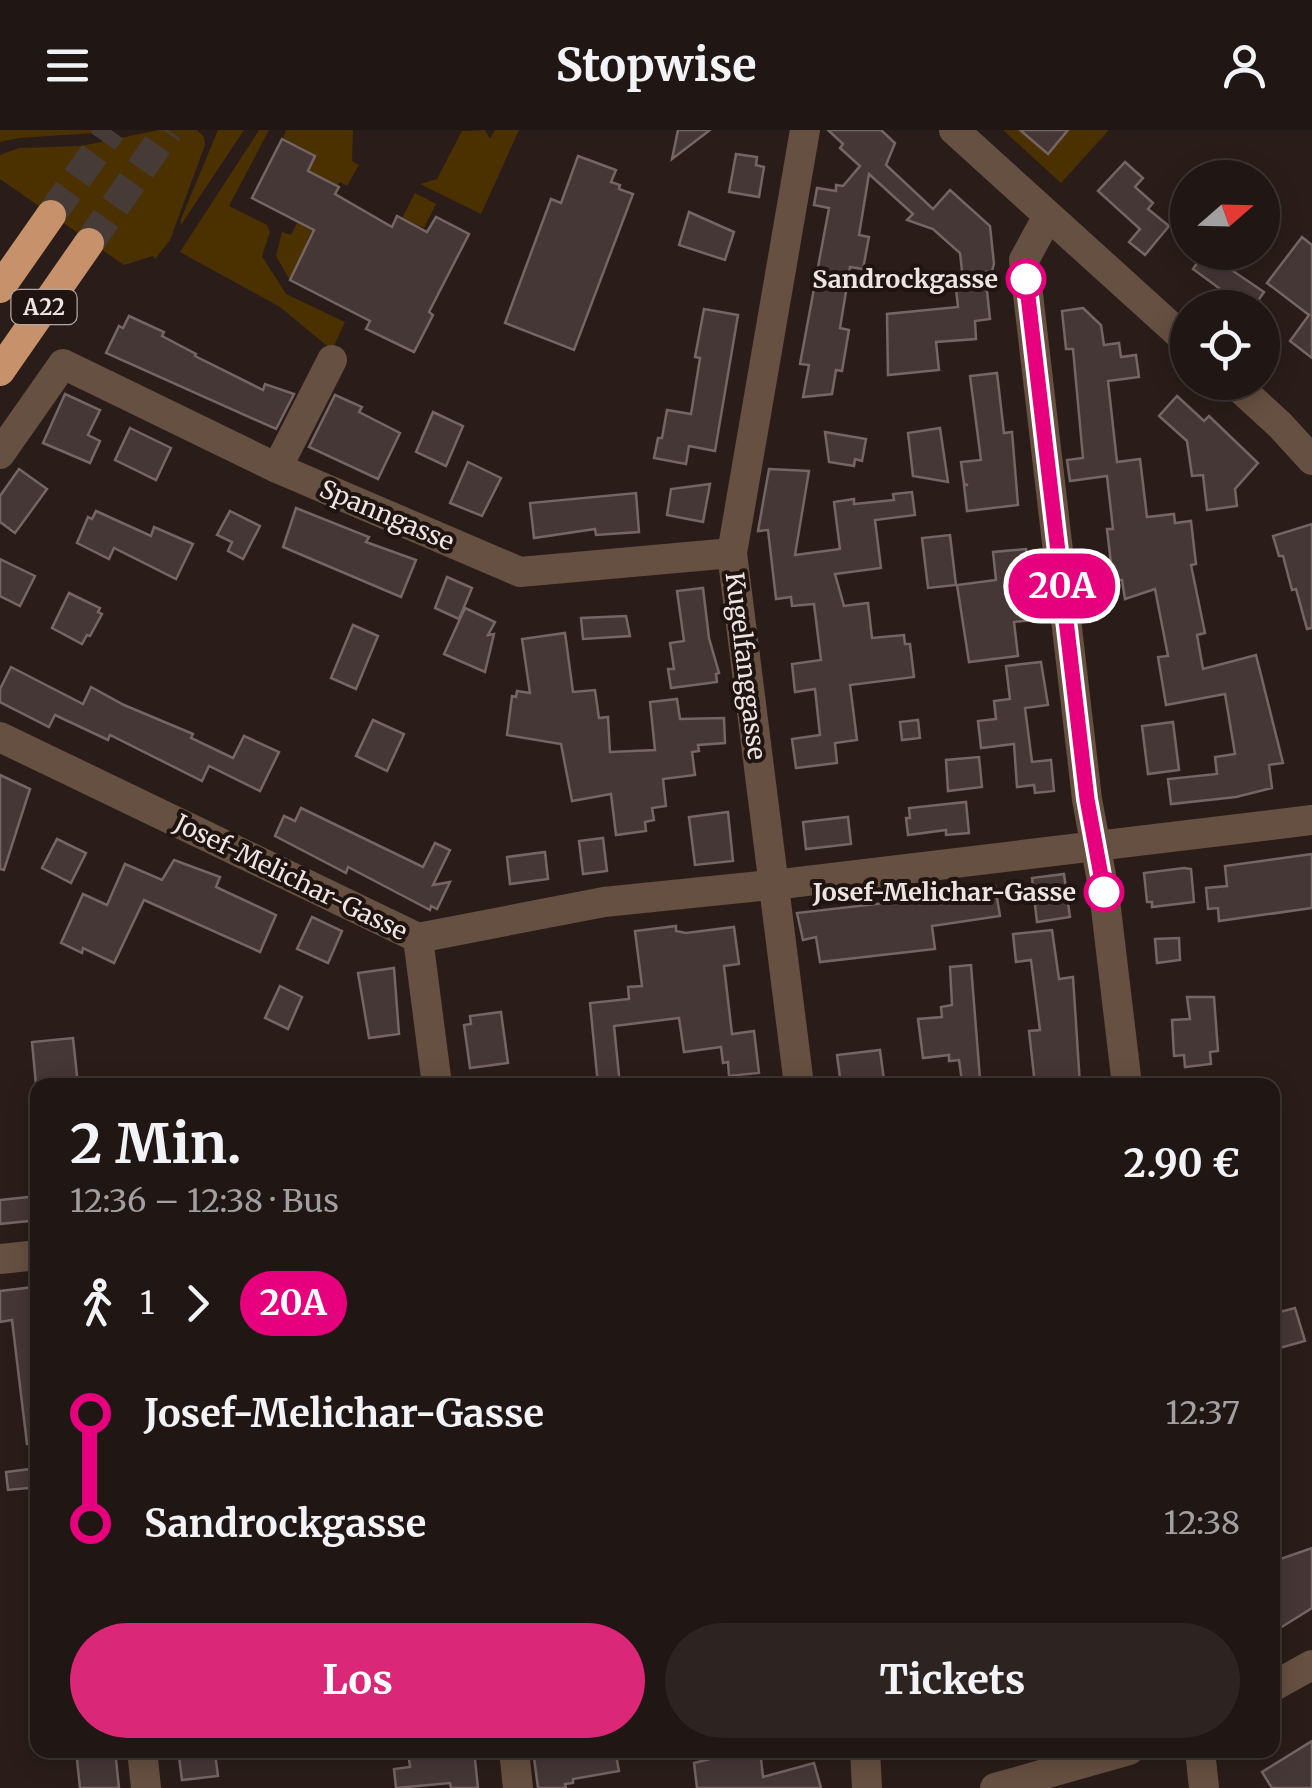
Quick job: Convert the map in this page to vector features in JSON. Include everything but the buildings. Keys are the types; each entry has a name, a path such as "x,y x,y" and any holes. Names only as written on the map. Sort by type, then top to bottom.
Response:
{"highway":[{"name":"A22","path":"0,288 51,215"},
{"name":"A22","path":"0,371 89,243"}],"street":[{"name":"Kugelfanggasse","path":"798,1078 732,553 805,130"},
{"path":"954,130 1170,326"},
{"path":"1048,216 1024,260 1087,799 1126,1078"},
{"path":"277,468 332,360"},
{"name":"Spanngasse","path":"0,454 63,364 277,468 520,572 732,553"},
{"path":"1252,400 1312,460"},
{"name":"Josef-Melichar-Gasse","path":"0,736 418,938 604,902 1312,820"},
{"path":"418,938 436,1078"},
{"path":"0,1258 30,1255"},
{"path":"1280,1683 1312,1665"},
{"path":"143,1758 146,1788"},
{"path":"515,1758 518,1788"},
{"path":"865,1758 867,1788"},
{"path":"995,1788 1101,1758"},
{"path":"1201,1758 1204,1788"}],"shaded area":[{"path":"0,130 94,130 95,133 0,142"},
{"path":"159,130 197,130 205,145 170,240 155,259 153,256 124,265 0,179 0,155 19,148 81,146"},
{"path":"218,130 244,130 181,225 181,219"},
{"path":"259,130 269,130 229,206 267,225 270,232 262,256 286,294 345,322 332,350 280,307 180,252"},
{"path":"286,130 353,130 352,161 359,165 347,186 340,182 337,186 308,171 315,156 283,139"},
{"path":"485,130 490,139 495,130 519,130 481,214 420,184 437,179 462,131"},
{"path":"1003,130 1109,130 1061,183"},
{"path":"415,193 436,204 424,228 402,218"},
{"path":"304,209 314,226 290,280 276,256 282,232 291,235"}],"tunnel":[{"path":"51,215 111,130"},
{"path":"89,243 168,130"}],"bus line":[{"name":"20A","path":"1026,279 1087,799 1104,892"}],"place":[{"name":"Sandrockgasse","path":"1026,279"},
{"name":"Josef-Melichar-Gasse","path":"1104,892"}]}
